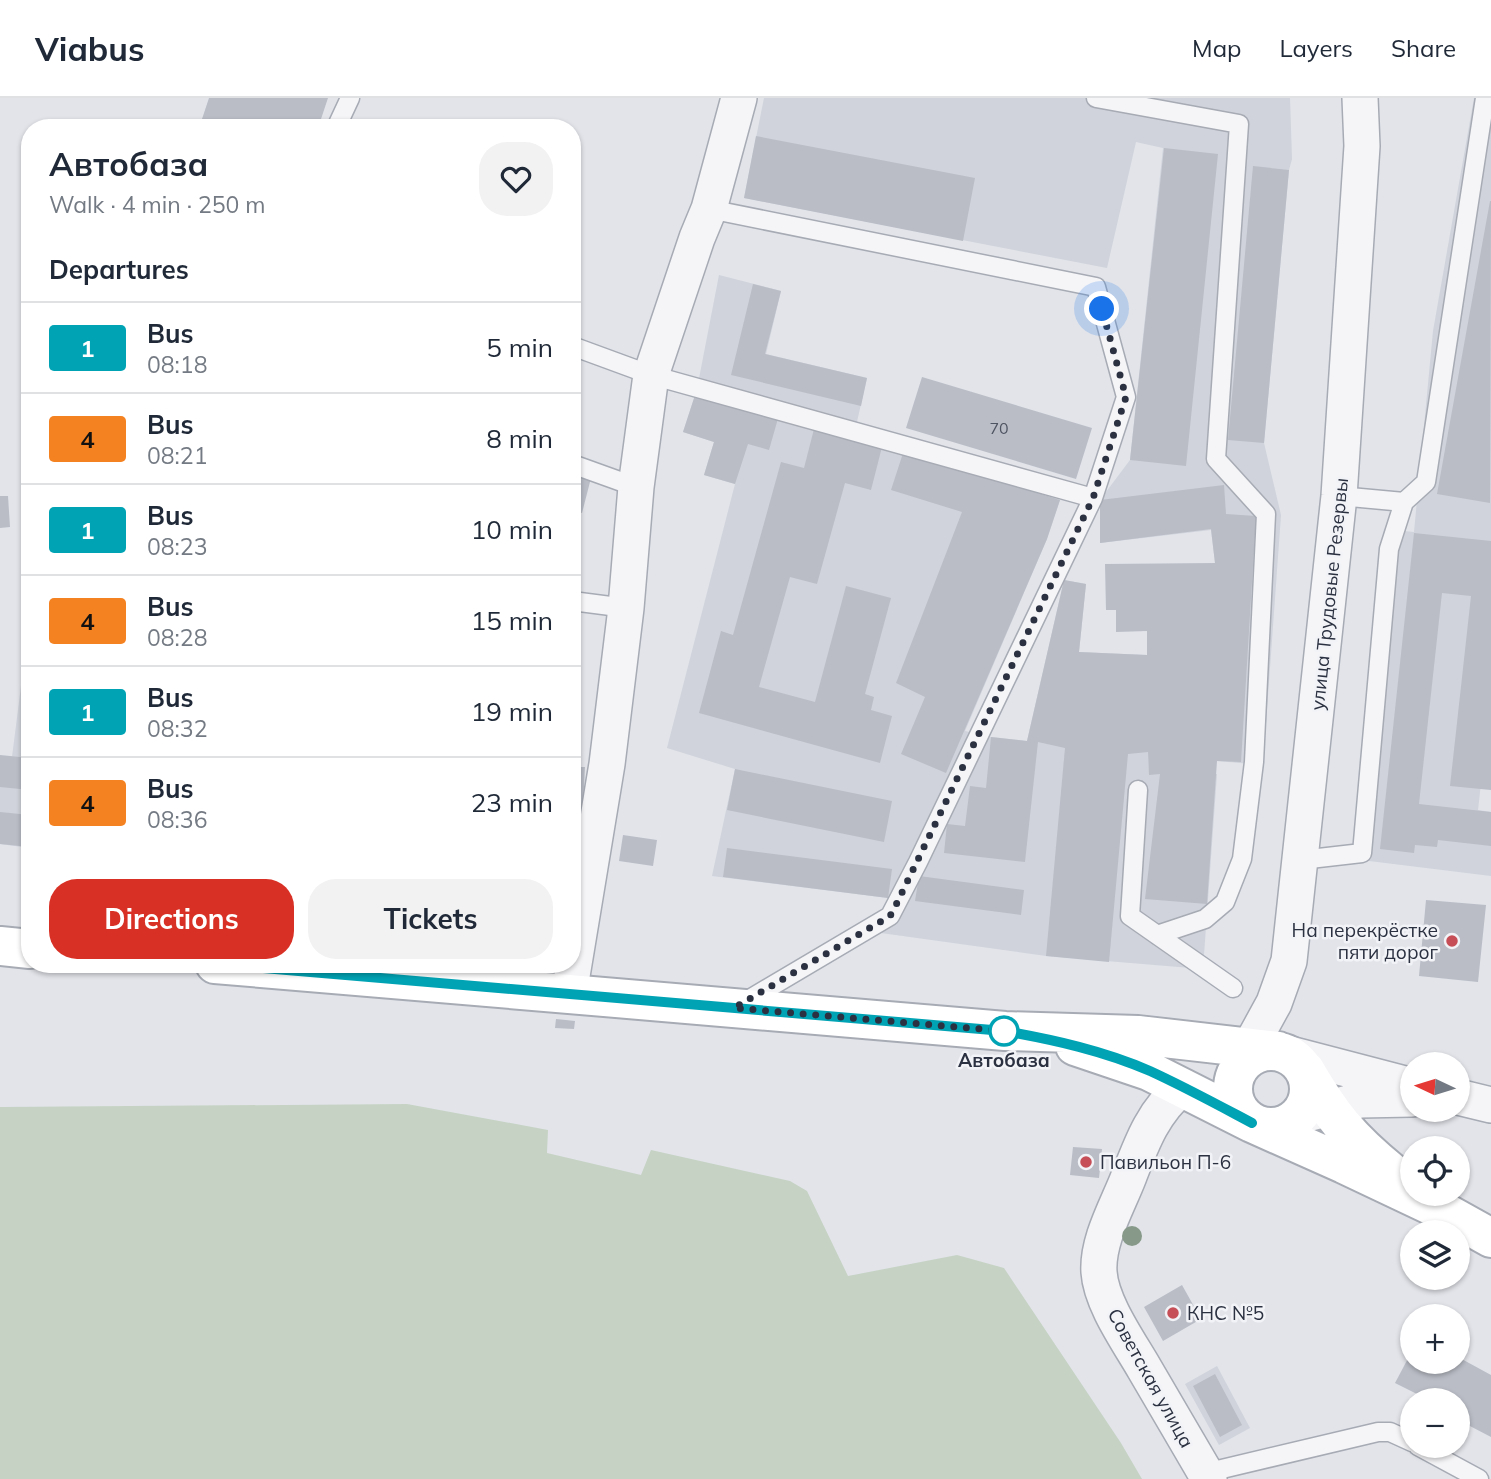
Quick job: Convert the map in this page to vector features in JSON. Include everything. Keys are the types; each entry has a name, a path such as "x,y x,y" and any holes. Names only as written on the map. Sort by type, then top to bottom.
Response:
{"street":[{"path":"581,922 605,776 651,374 709,209 739,98"},
{"name":"улица Трудовые Резервы","path":"1274,1060 1274,1003 1289,961 1339,496 1362,146 1360,98"},
{"path":"0,946 21,948"},
{"path":"1289,961 1292,1024 1274,1060 1232,1094 1239,1111 1252,1123 1266,1127 1284,1125 1313,1112 1380,1098 1400,1099"},
{"path":"318,973 1004,1031 1138,1035 1400,1084"},
{"path":"569,995 573,973"},
{"path":"1004,1031 1057,1041 1104,1054 1183,1087 1252,1123 1400,1187"},
{"path":"1104,1054 1129,1069 1143,1090 1146,1119 1143,1141"},
{"path":"1274,1060 1310,1086 1307,1102 1313,1112 1400,1179"},
{"name":"Советская улица","path":"1183,1087 1168,1098 1143,1141 1105,1236 1099,1273 1103,1291 1118,1324 1207,1476"},
{"path":"1438,1206 1491,1238"}],"lane":[{"path":"340,119 350,98"},
{"path":"1096,98 1239,124 1216,459 1266,514 1254,762 1242,859 1225,902 1205,919 1157,935"},
{"path":"1301,860 1362,853 1389,549 1404,502 1426,482 1485,98"},
{"path":"709,209 1096,287 1126,397 1093,498 890,916 734,1008"},
{"path":"581,349 651,374 1093,498"},
{"path":"581,467 636,487"},
{"path":"1339,496 1404,502"},
{"path":"581,602 626,608"},
{"path":"1138,790 1130,916 1233,988"},
{"path":"1207,1476 1378,1432 1390,1432 1400,1437"},
{"path":"1440,1458 1479,1479"}],"shaded area":[{"path":"764,98 1290,98 1292,159 1264,443 1281,515 1263,765 1217,761 1215,563 1211,530 1100,543 1100,500 1130,460 1163,148 1136,142 1107,268 744,198"},
{"path":"1474,98 1491,98 1491,695 1478,810 1491,812 1491,876 1353,859 1384,529 1414,532 1433,331"},
{"path":"719,275 781,291 766,354 867,378 853,439 1060,500 1047,539 965,731 1027,741 1064,580 1086,584 1079,652 1147,655 1149,774 1217,774 1203,969 1046,956 881,933 888,898 712,876 735,769 667,748 735,484 704,475 714,442 683,432 697,389"},
{"path":"21,686 21,847 0,844 0,756 12,757"},
{"path":"1217,1366 1250,1428 1219,1445 1185,1384"}],"green space":[{"path":"407,1104 548,1130 547,1153 641,1175 651,1150 790,1181 807,1191 848,1276 957,1255 1004,1268 1121,1443 1142,1479 0,1479 0,1107"}],"building":[{"path":"209,98 328,98 321,119 202,119"},
{"path":"756,136 975,178 963,241 744,198"},
{"path":"1164,148 1218,154 1186,466 1130,460"},
{"path":"1253,166 1289,170 1264,443 1228,440"},
{"path":"1491,201 1490,503 1437,494"},
{"path":"753,284 781,291 765,354 867,378 861,406 731,375"},
{"path":"922,377 1092,428 1076,479 906,428"},
{"path":"697,389 779,415 769,450 748,444 735,484 704,475 714,442 683,432"},
{"path":"814,429 882,447 871,490 845,483 817,584 790,577 759,687 815,702 846,586 891,598 865,694 874,697 871,710 892,716 880,763 699,713 721,631 733,635 781,462 804,468"},
{"path":"904,450 1060,500 1047,539 946,773 901,754 925,697 896,683 962,512 891,490"},
{"path":"581,475 591,478 581,513"},
{"path":"1224,485 1226,514 1256,516 1241,762 1217,761 1207,904 1145,899 1160,774 1149,775 1148,752 1128,754 1109,962 1046,956 1065,748 1038,742 1025,862 944,853 947,824 965,826 970,786 986,788 991,737 1027,741 1064,580 1086,584 1079,652 1147,655 1147,631 1116,632 1116,610 1106,610 1105,564 1215,563 1211,529 1100,543 1100,500"},
{"path":"0,496 8,496 10,527 0,528"},
{"path":"1414,533 1491,541 1491,790 1450,786 1471,596 1442,593 1419,804 1491,812 1491,846 1438,840 1437,847 1415,845 1414,853 1380,849"},
{"path":"0,755 21,757 21,789 0,787"},
{"path":"581,767 585,767 583,806"},
{"path":"735,769 892,801 884,842 727,810"},
{"path":"0,812 21,814 21,846 0,844"},
{"path":"623,835 657,840 653,866 619,861"},
{"path":"727,848 892,869 888,898 723,877"},
{"path":"919,876 1024,890 1021,915 915,901"},
{"name":"На перекрёстке пяти дорог","path":"1426,900 1486,905 1478,982 1419,976"},
{"path":"556,1019 575,1021 574,1029 555,1028"},
{"name":"Павильон П-6","path":"1073,1147 1102,1149 1099,1178 1070,1175"},
{"name":"КНС №5","path":"1182,1285 1201,1319 1163,1341 1144,1307"},
{"path":"1470,1364 1491,1375 1491,1437 1470,1426 1470,1388 1405,1388 1395,1383 1400,1374 1470,1374"},
{"path":"1215,1374 1242,1425 1220,1437 1193,1386"}],"bus line":[{"name":"1","path":"322,973 1004,1031 1057,1041 1126,1062 1183,1087 1252,1123"}],"place":[{"name":"На перекрёстке пяти дорог","path":"1452,941"},
{"name":"Автобаза","path":"1004,1031"},
{"name":"Павильон П-6","path":"1086,1162"},
{"name":"КНС №5","path":"1173,1313"}],"route":[{"path":"1004,1031 734,1008 890,916 894,909 1093,498 1126,397 1102,309"}]}
